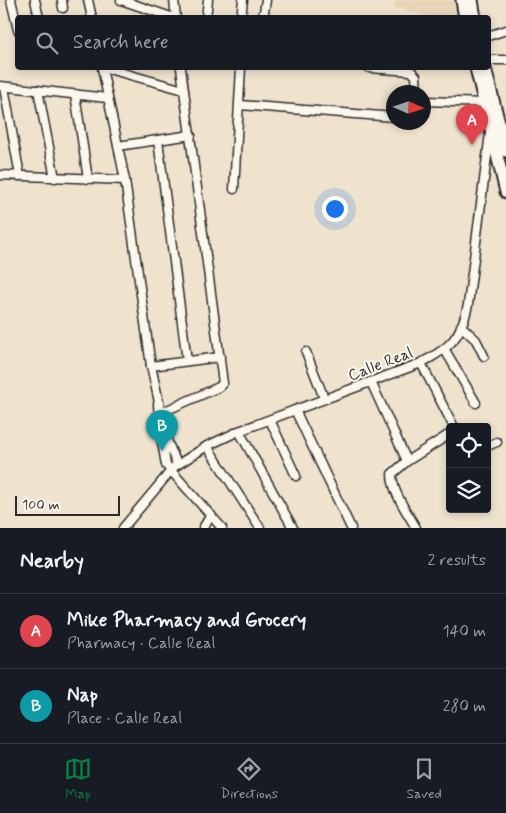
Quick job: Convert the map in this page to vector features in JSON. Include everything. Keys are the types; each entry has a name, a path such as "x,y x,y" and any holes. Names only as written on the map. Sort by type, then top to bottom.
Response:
{"highway":[{"path":"462,0 464,15"},
{"path":"472,0 474,15"},
{"path":"477,70 506,192"},
{"path":"486,70 506,151"}],"street":[{"path":"12,0 15,15"},
{"path":"35,0 38,15"},
{"path":"88,0 91,15"},
{"path":"121,0 166,15"},
{"path":"174,0 175,15"},
{"path":"206,15 208,0"},
{"path":"241,15 243,0"},
{"path":"264,15 266,0"},
{"path":"491,35 506,30"},
{"path":"491,60 506,60"},
{"path":"104,70 107,98 125,180 151,366 165,445 166,465 222,528"},
{"path":"111,70 184,90"},
{"path":"160,413 222,386 220,357 182,70"},
{"path":"234,189 241,70"},
{"path":"397,70 414,72 417,85"},
{"path":"20,176 2,86 107,98"},
{"path":"38,90 56,178"},
{"path":"74,94 88,179"},
{"path":"431,101 485,103"},
{"path":"240,105 386,116"},
{"name":"Calle Real","path":"123,528 177,464 207,446 238,431 371,382 445,350 457,336 466,313 491,130 497,115"},
{"path":"118,146 191,135"},
{"path":"158,140 187,361"},
{"path":"0,176 125,180"},
{"path":"461,326 476,340 484,356"},
{"path":"445,350 476,403"},
{"path":"306,352 324,398"},
{"path":"151,366 220,357"},
{"path":"421,362 452,423"},
{"path":"371,382 407,461"},
{"path":"295,410 351,528"},
{"path":"270,420 296,476"},
{"path":"238,431 293,528"},
{"path":"416,528 392,482 392,474 407,461 446,437"},
{"path":"491,444 497,442"},
{"path":"165,445 177,464"},
{"path":"207,446 260,528"},
{"path":"202,528 211,515"},
{"path":"131,519 134,528"}],"shaded area":[{"path":"396,0 455,0 458,15 422,15 394,7"}],"place":[{"name":"Mike Pharmacy and Grocery","path":"472,145"},
{"name":"Nap","path":"162,451"}]}
